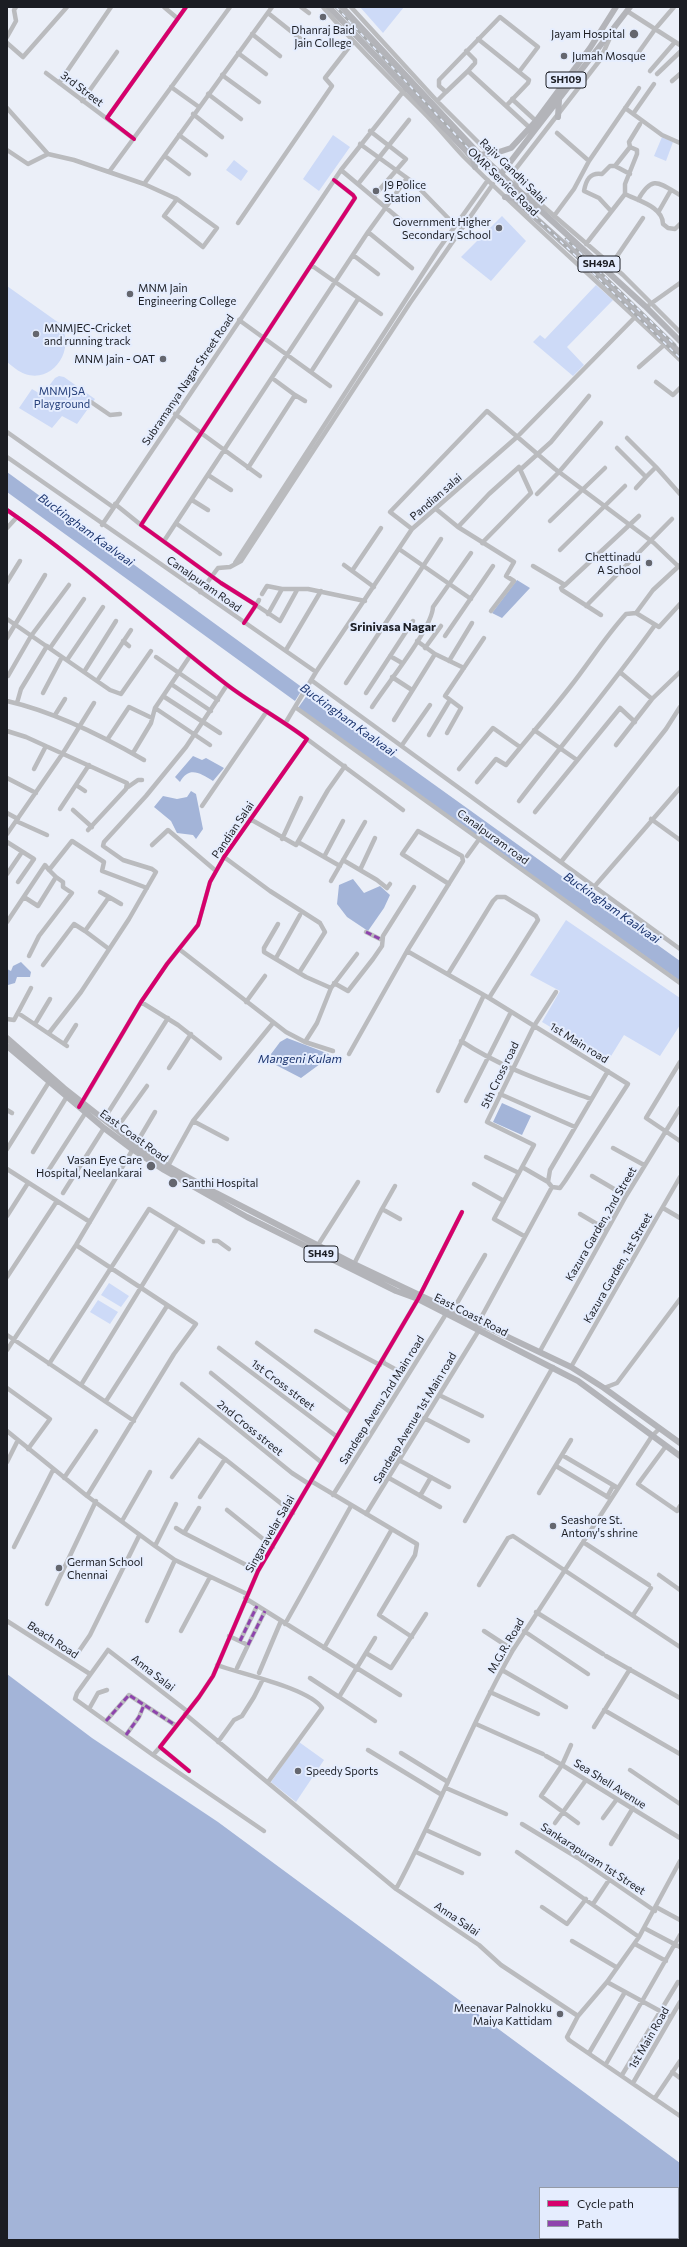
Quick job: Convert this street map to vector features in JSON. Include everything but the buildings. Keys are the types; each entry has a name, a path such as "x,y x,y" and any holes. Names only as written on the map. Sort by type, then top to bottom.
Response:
{"main road":[{"name":"Rajiv Gandhi Salai","path":"329,7 404,90 473,158 475,167"},
{"name":"Rajiv Gandhi Salai","path":"342,7 480,155 635,297 648,305 680,341"},
{"name":"SH109","path":"489,153 511,148 527,125 536,121 590,48 616,7"},
{"name":"SH109","path":"501,174 612,33 628,9"},
{"path":"576,66 582,70"},
{"path":"558,117 559,100"},
{"path":"480,155 489,153"},
{"name":"Rajiv Gandhi Salai","path":"505,197 513,198 628,302 637,314 680,352"},
{"path":"628,302 635,297"},
{"name":"East Coast Road","path":"7,1038 81,1105 86,1112 104,1128 134,1147 216,1193 419,1297 446,1314 540,1351 571,1367 604,1388 680,1443"},
{"name":"East Coast Road","path":"7,1046 66,1098 104,1119 134,1147 164,1170 247,1217 396,1291 419,1297 453,1310 477,1327 578,1380 680,1456"}],"street":[{"path":"7,37 16,21 14,10 16,7"},
{"path":"7,43 23,57 67,7"},
{"path":"59,83 111,7"},
{"path":"164,7 177,18"},
{"path":"106,118 186,7"},
{"path":"109,172 230,7"},
{"path":"144,184 193,114 272,7"},
{"path":"300,7 308,14"},
{"name":"OMR Service Road","path":"323,7 353,42 404,90 475,167 505,197 637,314 664,345 680,360"},
{"path":"351,7 436,101 489,153"},
{"path":"636,56 656,28 674,7"},
{"path":"628,9 680,45"},
{"path":"268,13 302,40"},
{"path":"446,92 439,86 439,80 498,19 503,18 538,47 519,72"},
{"path":"517,190 514,171 558,117 600,60 612,33"},
{"path":"252,34 280,56"},
{"path":"478,39 529,80 528,83 507,105"},
{"path":"238,223 332,86 325,78 353,42"},
{"path":"650,71 675,42"},
{"path":"436,101 475,63 475,60 466,51"},
{"path":"82,101 117,52"},
{"path":"657,74 680,52"},
{"path":"238,54 266,74"},
{"path":"468,71 507,105 527,125"},
{"name":"3rd Street","path":"46,73 134,139"},
{"path":"672,81 680,74"},
{"path":"222,75 259,102"},
{"path":"633,114 654,84"},
{"path":"171,87 199,107"},
{"path":"554,216 574,188 589,161 639,88"},
{"name":"Subramanya Nagar Street Road","path":"102,524 334,180 370,131 404,90"},
{"path":"208,94 241,119"},
{"path":"512,99 536,121"},
{"path":"7,108 48,154 74,160 144,184 177,199 217,228 204,246 202,247 164,216 177,199"},
{"path":"625,108 662,135 680,143"},
{"path":"193,114 222,137"},
{"path":"358,184 409,120"},
{"path":"615,166 630,147 629,142 640,124"},
{"path":"370,131 406,159 374,196"},
{"path":"557,133 589,161"},
{"path":"179,134 206,155"},
{"path":"360,144 407,178 450,220"},
{"path":"586,244 625,194 624,188 634,165 637,150 630,147"},
{"path":"7,150 28,164 48,154"},
{"path":"165,156 189,174"},
{"path":"612,211 599,198 584,191 589,176 593,174 602,174 610,166 615,166 630,174"},
{"path":"341,170 374,196 403,222"},
{"path":"164,541 177,524 352,255 385,206 407,178"},
{"path":"141,525 355,198 353,194 334,180"},
{"path":"200,592 218,568 230,567 235,563 434,256 488,180"},
{"path":"638,200 646,186 651,183 662,185 680,195"},
{"path":"235,563 241,561 410,303 492,184"},
{"path":"659,211 671,190"},
{"path":"625,194 659,211 663,217 664,224 668,228 675,229 680,224"},
{"path":"523,195 530,195 611,265 648,305 680,332"},
{"path":"611,265 643,218"},
{"path":"368,232 412,268"},
{"path":"352,255 378,274"},
{"path":"311,265 381,314"},
{"path":"648,305 680,283"},
{"path":"311,372 358,299"},
{"name":"Pandian salai","path":"286,722 316,672 412,529 517,437 637,314"},
{"path":"239,320 330,386"},
{"path":"639,367 664,345"},
{"path":"272,378 305,401"},
{"path":"656,382 673,395 680,388"},
{"path":"248,468 295,395"},
{"path":"458,527 516,468 521,469 538,454 589,396"},
{"path":"91,402 110,415 120,414"},
{"path":"412,529 390,512 487,411 559,472 650,542 654,543 679,566 653,590 636,614"},
{"path":"176,414 260,476"},
{"path":"537,494 559,472 601,423"},
{"path":"7,432 280,622 297,590"},
{"path":"627,438 680,494"},
{"path":"617,448 646,477"},
{"name":"Canalpuram Road","path":"7,457 316,672"},
{"path":"636,488 656,467"},
{"path":"550,521 605,468"},
{"path":"482,543 531,493 521,469"},
{"path":"208,475 231,490"},
{"path":"560,550 605,508 625,486"},
{"path":"192,500 208,510"},
{"path":"436,509 458,527 514,562 506,576 514,581 491,611"},
{"path":"7,510 63,550 190,656 228,685 286,722 403,810"},
{"path":"601,615 561,588 639,516"},
{"path":"7,528 17,517"},
{"path":"586,606 672,519"},
{"path":"177,524 220,554"},
{"path":"352,571 381,528"},
{"path":"346,683 442,539"},
{"path":"399,549 471,599"},
{"path":"372,707 417,641 432,616 433,607 471,553"},
{"path":"7,582 20,561"},
{"path":"344,566 374,587"},
{"path":"445,636 493,566"},
{"path":"533,566 565,585"},
{"path":"7,638 14,624 45,575"},
{"path":"8,676 31,636 69,585"},
{"path":"262,594 267,586 282,589 308,589 365,601"},
{"path":"268,614 282,589"},
{"path":"286,650 321,591"},
{"path":"17,704 21,689 48,647 84,599"},
{"path":"244,623 259,600"},
{"path":"477,782 496,759 506,765 585,667 606,636 626,614 636,614 659,627 680,604"},
{"path":"67,660 103,607"},
{"path":"7,619 97,681 121,694 151,650"},
{"path":"84,672 116,621"},
{"path":"366,693 413,622"},
{"path":"449,661 472,623"},
{"path":"519,801 560,747 621,673 655,625"},
{"path":"425,648 441,626"},
{"path":"97,681 131,630"},
{"path":"447,733 461,708 445,696 484,638"},
{"path":"123,641 130,646"},
{"path":"417,641 425,648 464,668"},
{"path":"394,720 436,654"},
{"path":"133,753 151,723 155,708 190,656"},
{"path":"390,656 402,663"},
{"path":"43,692 62,657"},
{"path":"156,657 218,700"},
{"path":"616,745 652,699 680,672"},
{"path":"621,673 652,699"},
{"path":"392,677 412,690"},
{"name":"Canalpuram road","path":"311,680 680,949"},
{"path":"171,684 210,711"},
{"path":"49,1033 81,992 147,888 156,871 123,860 111,853 103,845 146,796 194,735 228,685"},
{"path":"164,696 220,733"},
{"path":"55,715 65,699"},
{"path":"429,735 450,700"},
{"path":"7,701 35,707 55,715 133,753 144,760"},
{"path":"7,834 63,753 94,703"},
{"path":"402,745 430,705"},
{"path":"107,740 129,707 152,718"},
{"name":"Canalpuram road","path":"295,707 680,982"},
{"path":"561,862 666,729 680,707"},
{"path":"155,708 210,745"},
{"path":"535,812 620,708 635,722"},
{"path":"202,806 267,711"},
{"path":"459,769 493,728 520,747"},
{"path":"534,730 577,760"},
{"path":"7,731 63,753 127,783 128,786"},
{"name":"Pandian Salai","path":"81,1105 141,1002 198,925 208,888 224,857 307,739"},
{"path":"34,769 46,746"},
{"path":"60,809 89,765"},
{"path":"250,819 296,845 328,790 345,766"},
{"path":"7,778 36,793"},
{"path":"73,810 90,828 128,786 138,780 142,780"},
{"path":"76,785 85,791"},
{"path":"594,887 651,819 680,788"},
{"path":"282,838 301,798"},
{"path":"7,813 17,820 47,835"},
{"path":"651,819 680,840"},
{"path":"324,857 343,821"},
{"path":"331,881 365,822"},
{"path":"152,845 168,830 216,871"},
{"path":"349,1054 407,951 464,858 418,831 402,854 448,884"},
{"path":"360,870 375,838"},
{"path":"467,856 480,838"},
{"path":"49,870 72,841 104,862 102,871 147,888"},
{"path":"7,842 34,859 18,882"},
{"path":"298,842 340,866"},
{"path":"7,874 22,852"},
{"path":"224,857 270,891 320,923 324,928 325,932 299,973"},
{"path":"343,860 387,888 390,884"},
{"path":"7,922 45,865 63,882 63,888 72,893 39,936 29,956"},
{"path":"24,897 38,906 56,877"},
{"path":"334,983 348,991 382,946 382,940 414,887"},
{"path":"100,892 121,904"},
{"path":"85,931 109,897"},
{"path":"448,974 493,901 497,897 505,897 536,916 538,920 489,998"},
{"path":"276,958 300,915"},
{"path":"43,966 74,924 109,949"},
{"path":"278,924 263,950 299,973 331,988"},
{"path":"366,932 382,940"},
{"path":"179,949 273,1023 305,1042 333,1051"},
{"name":"1st Main road","path":"407,951 489,998 628,1084 560,1188 552,1187"},
{"path":"305,1042 317,1023 331,988 357,954"},
{"path":"246,1002 265,976"},
{"path":"7,1019 14,1020 31,988"},
{"name":"5th Cross road","path":"524,1236 494,1219 534,1146 487,1122 511,1070 534,1026 556,992"},
{"path":"438,1091 484,995"},
{"path":"35,1024 50,1000"},
{"path":"141,1002 191,1034 220,1058"},
{"path":"466,1101 511,1012"},
{"path":"18,1013 65,1045 76,1025"},
{"path":"104,1119 168,1018"},
{"path":"168,1166 193,1121 273,1023"},
{"path":"169,1068 191,1034"},
{"path":"461,1041 487,1058 511,1070 591,1099"},
{"path":"680,1062 646,1118 680,1142"},
{"path":"548,1182 550,1170 608,1071"},
{"path":"7,1149 49,1082"},
{"path":"116,1129 147,1086"},
{"path":"500,1094 575,1127"},
{"path":"33,1152 66,1098"},
{"name":"Kazura Garden, 2nd Street","path":"540,1351 626,1196 680,1108"},
{"path":"48,1171 86,1112"},
{"path":"7,1350 76,1245 155,1112"},
{"path":"193,1121 226,1140"},
{"path":"63,1192 104,1128"},
{"path":"613,1148 644,1165"},
{"path":"486,1157 519,1173"},
{"path":"522,1167 548,1182 552,1187"},
{"path":"7,1169 90,1222"},
{"path":"592,1176 626,1196"},
{"name":"Kazura Garden, 1st Street","path":"571,1367 680,1177"},
{"path":"318,1245 358,1182"},
{"path":"7,1216 28,1183"},
{"path":"474,1184 504,1201"},
{"path":"354,1264 395,1186"},
{"name":"Sandeep Avenue 1st Main road","path":"366,1514 439,1395 477,1327 524,1236 552,1187"},
{"path":"7,1277 57,1201"},
{"path":"663,1208 680,1218"},
{"path":"50,1364 149,1209 203,1242"},
{"path":"382,1209 400,1219"},
{"name":"Singaravelar Salai","path":"153,1754 206,1687 258,1571 293,1513 350,1412 382,1363 419,1297 462,1212"},
{"path":"580,1214 607,1230"},
{"path":"81,1385 178,1227"},
{"path":"214,1241 218,1241 229,1249"},
{"path":"76,1245 196,1324 174,1354 87,1496"},
{"path":"453,1310 485,1256"},
{"path":"604,1388 617,1383 680,1299"},
{"path":"106,1401 167,1306"},
{"name":"Sandeep Avenu 2nd Main road","path":"333,1495 446,1314"},
{"path":"316,1331 402,1373"},
{"path":"7,1335 134,1421"},
{"path":"257,1343 350,1412"},
{"name":"1st Cross street","path":"219,1348 336,1436"},
{"path":"465,1521 553,1367"},
{"path":"211,1373 321,1462"},
{"name":"2nd Cross street","path":"182,1384 292,1473 413,1540 418,1547 379,1615 412,1637"},
{"path":"7,1388 50,1419 28,1449"},
{"path":"439,1395 482,1416"},
{"path":"424,1418 468,1441"},
{"name":"M.G.R. Road","path":"396,1889 416,1852 490,1692 513,1650 536,1612 583,1542 616,1487 652,1436 660,1428"},
{"path":"7,1431 53,1470 87,1496 96,1501 139,1536 176,1560 246,1596 257,1606 283,1623 400,1695"},
{"path":"64,1478 96,1431"},
{"path":"7,1462 18,1440"},
{"path":"172,1478 199,1440 293,1513"},
{"path":"539,1494 571,1440"},
{"path":"666,1446 638,1484 677,1511 680,1506"},
{"path":"562,1455 616,1487"},
{"path":"200,1497 225,1459"},
{"path":"399,1460 449,1487"},
{"path":"556,1466 609,1498"},
{"path":"14,1547 53,1470"},
{"path":"122,1521 150,1472"},
{"path":"420,1496 431,1477"},
{"path":"389,1478 440,1507"},
{"path":"47,1604 96,1501"},
{"path":"154,1546 176,1504"},
{"path":"259,1673 283,1623 351,1506"},
{"path":"184,1533 199,1508"},
{"path":"227,1510 273,1547"},
{"path":"176,1528 258,1571"},
{"path":"324,1648 392,1529"},
{"path":"77,1654 90,1635 139,1536"},
{"path":"479,1586 508,1538 511,1536 680,1647"},
{"path":"583,1542 650,1586 633,1615"},
{"path":"147,1621 176,1560"},
{"path":"659,1575 680,1590"},
{"path":"182,1631 210,1577"},
{"path":"240,1641 257,1606"},
{"path":"237,1668 265,1611"},
{"path":"536,1612 604,1655 680,1698"},
{"path":"366,1652 391,1668 426,1614"},
{"name":"Beach Road","path":"7,1621 89,1675"},
{"path":"484,1631 513,1650"},
{"path":"524,1631 588,1674"},
{"path":"229,1636 248,1644"},
{"path":"339,1698 375,1638"},
{"name":"Anna Salai","path":"89,1675 108,1650 186,1712 218,1742 396,1889 479,1945 501,1965 578,2016"},
{"path":"217,1665 280,1684 312,1700 322,1708 268,1782"},
{"path":"594,1727 630,1669"},
{"path":"502,1670 566,1707"},
{"path":"89,1675 77,1693 76,1699 264,1831"},
{"path":"310,1678 375,1721"},
{"path":"218,1742 234,1720 242,1716 254,1697 262,1679"},
{"path":"89,1709 98,1693 107,1690"},
{"path":"490,1692 538,1714"},
{"path":"106,1721 128,1695 175,1726"},
{"path":"126,1735 140,1717 144,1705"},
{"path":"604,1710 680,1754"},
{"path":"476,1724 544,1755 562,1765 571,1745"},
{"path":"160,1747 189,1771"},
{"path":"368,1750 442,1795"},
{"path":"400,1753 448,1782"},
{"name":"Sea Shell Avenue","path":"563,1812 541,1796 562,1765 680,1838"},
{"path":"630,1770 680,1804"},
{"path":"555,1823 586,1780"},
{"path":"446,1788 506,1814"},
{"path":"603,1818 617,1799"},
{"path":"611,1844 633,1808"},
{"path":"563,1812 578,1824"},
{"name":"Sankarapuram 1st Street","path":"522,1824 655,1909 680,1920"},
{"path":"426,1830 479,1854"},
{"path":"416,1852 462,1873"},
{"path":"516,1852 639,1937"},
{"path":"680,1861 635,1944 616,1967 607,1982 578,2016 567,2037 569,2040 633,2082 680,2116"},
{"path":"593,1904 609,1880"},
{"path":"542,1907 567,1924 586,1899"},
{"path":"644,1928 680,1947"},
{"path":"606,2064 680,1935"},
{"path":"572,1941 616,1967"},
{"path":"635,1944 666,1961"},
{"path":"607,1982 671,2017"},
{"path":"622,2075 678,1982"},
{"path":"589,2053 625,1992"},
{"name":"1st Main Road","path":"633,2082 680,2002"},
{"path":"654,2098 680,2061"},
{"path":"672,2072 680,2078"}],"green space":[{"path":"360,7 404,7 383,33"},
{"path":"333,135 350,147 319,191 303,179"},
{"path":"662,137 673,142 666,161 654,156"},
{"path":"234,160 248,171 241,181 226,170"},
{"path":"502,216 526,241 491,281 461,257"},
{"path":"596,285 613,300 567,347 584,365 573,376 533,342 540,335 545,339"},
{"name":"MNMJEC-Cricket and running track","path":"7,286 59,323 64,332 66,342 64,352 60,361 54,368 46,373 36,376 25,374 7,362"},
{"name":"MNMJSA Playground","path":"59,376 64,377 95,399 77,424 62,416 52,428 19,408 32,389 42,395 55,378"},
{"path":"566,920 680,998 680,1025 660,1056 624,1035 608,1061 542,1022 560,991 530,975"},
{"path":"109,1283 129,1296 121,1307 101,1295"},
{"path":"98,1300 118,1312 110,1324 90,1312"},
{"name":"Speedy Sports","path":"299,1742 324,1760 296,1802 271,1782"}],"water":[{"name":"Buckingham Kaalvaai","path":"7,472 303,688 295,701 7,492"},
{"path":"517,580 530,588 502,618 492,613"},
{"path":"308,694 680,961 680,981 298,708"},
{"path":"193,756 202,760 206,758 224,768 213,781 195,772 187,774 180,782 175,777"},
{"path":"191,791 196,794 203,829 196,839 193,835 177,833 171,821 154,807 163,796 177,799 187,797"},
{"path":"353,879 364,893 380,886 390,895 384,908 368,931 347,917 337,904 339,885"},
{"path":"21,962 31,972 30,977 17,977 15,983 8,985 7,989 7,969 11,971 13,966"},
{"name":"Mangeni Kulam","path":"287,1038 329,1054 320,1064 301,1078 274,1064 271,1054 280,1042"},
{"path":"502,1103 531,1116 522,1135 493,1122"},
{"path":"7,1674 92,1738 218,1822 680,2163 680,2240 7,2240"}],"railway":[{"path":"336,7 497,179 680,358"},
{"path":"566,239 675,345"}],"marked path":[{"path":"366,932 382,940"},
{"path":"240,1641 257,1606"},
{"path":"248,1645 265,1611"},
{"path":"106,1721 129,1695 175,1725"},
{"path":"126,1735 139,1717 144,1705"}],"cycle path":[{"path":"134,139 107,118 186,7"},
{"path":"244,623 256,605 221,583 141,525 355,198 334,180"},
{"path":"7,510 91,573 226,684 307,739 224,857 210,882 198,925 167,964 141,1002 79,1107"},
{"path":"189,1771 160,1747 199,1697 213,1676 258,1571 418,1299 462,1212"}],"place":[{"name":"Dhanraj Baid Jain College","path":"323,17"},
{"name":"Jayam Hospital","path":"634,34"},
{"name":"Jumah Mosque","path":"564,56"},
{"name":"J9 Police Station","path":"376,191"},
{"name":"Government Higher Secondary School","path":"499,228"},
{"name":"MNM Jain Engineering College","path":"130,294"},
{"name":"MNMJEC-Cricket and running track","path":"36,334"},
{"name":"MNM Jain - OAT","path":"163,359"},
{"name":"Chettinadu A School","path":"649,563"},
{"name":"Vasan Eye Care Hospital, Neelankarai","path":"151,1166"},
{"name":"Santhi Hospital","path":"173,1183"},
{"name":"Seashore St. Antony's shrine","path":"553,1526"},
{"name":"German School Chennai","path":"59,1568"},
{"name":"Speedy Sports","path":"298,1771"},
{"name":"Meenavar Palnokku Maiya Kattidam","path":"560,2014"}],"district":[{"name":"Srinivasa Nagar","path":"393,627"}]}
